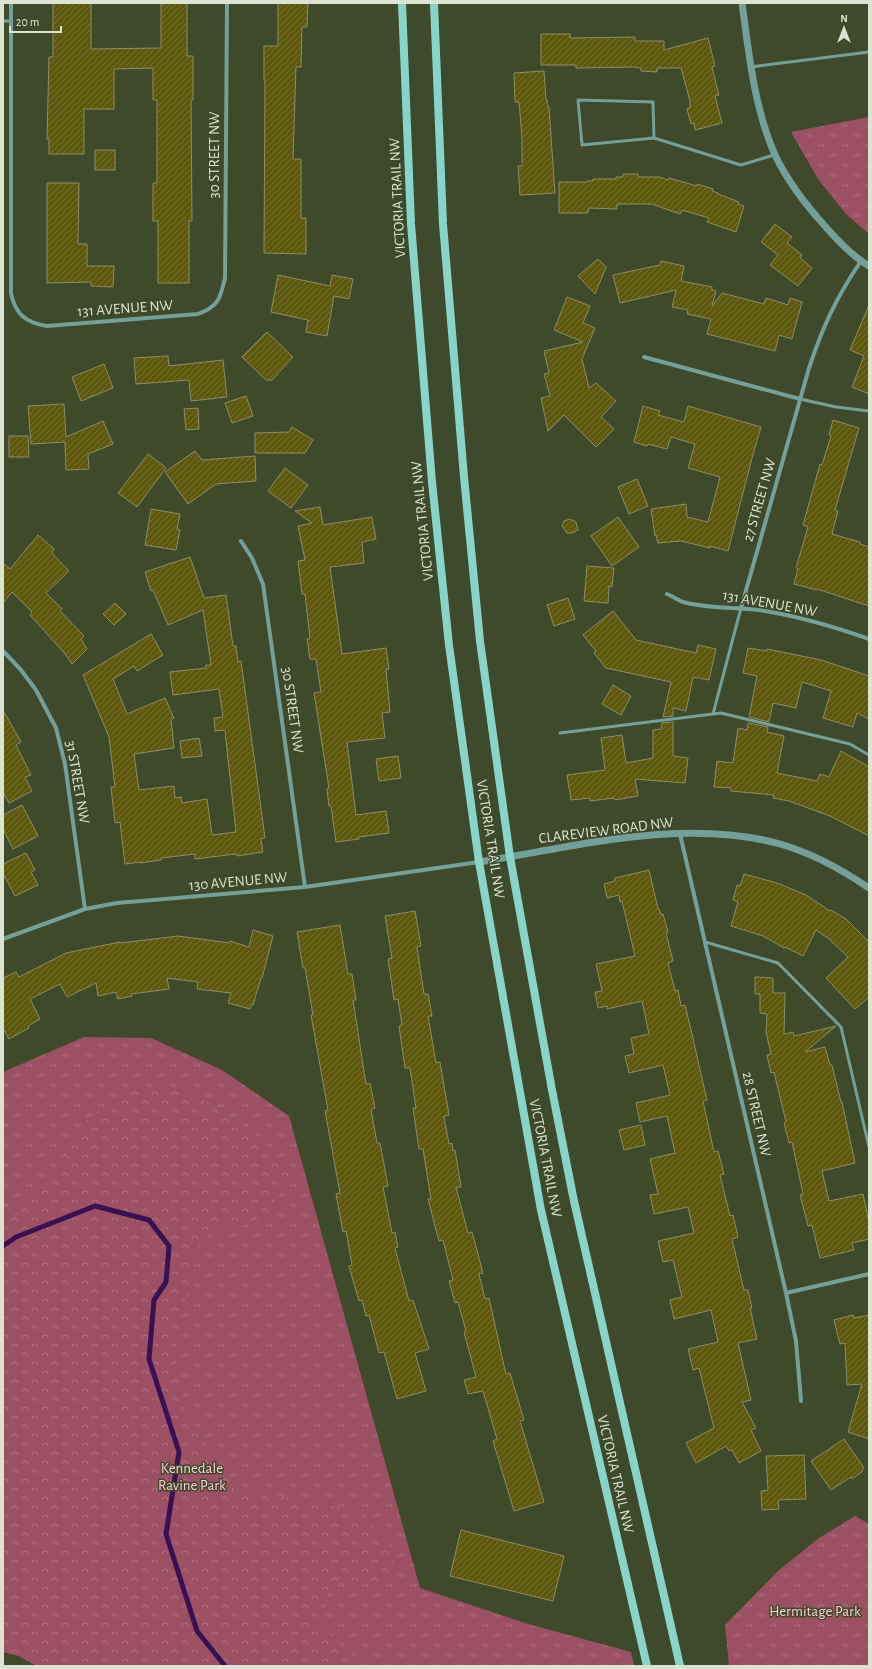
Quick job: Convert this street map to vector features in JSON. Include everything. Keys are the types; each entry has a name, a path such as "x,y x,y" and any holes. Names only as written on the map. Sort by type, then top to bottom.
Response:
{"main road":[{"name":"VICTORIA TRAIL NW","path":"402,3 412,224 432,482 449,645 479,862 541,1210 647,1666"},
{"name":"VICTORIA TRAIL NW","path":"434,3 443,224 464,477 480,640 510,857 552,1090 574,1201 680,1666"}],"street":[{"path":"11,3 11,22"},
{"name":"30 STREET NW","path":"215,306 220,298 226,278 227,3"},
{"path":"742,3 751,67 764,123 776,155 792,184 812,211 836,238 861,261 869,266"},
{"name":"131 AVENUE NW","path":"11,22 11,293 12,302 18,312 25,319 35,324 47,326 198,314 215,306"},
{"name":"27 STREET NW","path":"741,608 818,339 829,314 861,261"},
{"path":"644,357 800,399"},
{"name":"30 STREET NW","path":"241,541 252,558 264,584 305,887"},
{"name":"131 AVENUE NW","path":"667,594 682,601 695,604 741,608 788,616 819,623 869,639"},
{"name":"31 STREET NW","path":"3,651 21,670 36,690 56,728 65,764 85,909"},
{"name":"CLAREVIEW ROAD NW","path":"479,862 607,840 643,836 680,834 731,835 780,844 827,862 869,888"},
{"name":"28 STREET NW","path":"680,834 786,1293 796,1342 801,1401"},
{"name":"130 AVENUE NW","path":"3,939 85,909 117,903 305,887 479,862"},
{"path":"786,1293 869,1274"}],"lane":[{"path":"3,22 11,22"},
{"path":"751,67 869,52"},
{"path":"654,138 653,102 578,100 582,145 654,138 741,165 776,155"},
{"path":"800,399 836,407 869,411"},
{"path":"713,714 741,608"},
{"path":"560,733 721,713 850,744 869,755"},
{"path":"705,942 778,963 841,1027 869,1147"}],"green space":[{"path":"869,117 869,234 846,214 818,179 791,132"},
{"name":"Kennedale Ravine Park","path":"84,1037 151,1038 222,1070 289,1116 420,1588 528,1624 631,1652 634,1666 37,1666 19,1656 3,1652 3,1072"},
{"name":"Kennedale Ravine Park","path":"137,1086 190,1092 252,1130 291,1174 268,1213 249,1225 214,1228 192,1254 186,1299 174,1347 185,1410 234,1489 321,1503 365,1514 395,1552 388,1583 329,1583 322,1628 365,1666 37,1666 19,1656 3,1652 3,1224 18,1213 48,1182 88,1118"},
{"name":"Hermitage Park","path":"855,1516 869,1524 869,1666 729,1666 725,1625 778,1571 819,1538"}],"building":[{"path":"53,3 91,3 91,49 161,48 161,3 187,3 187,56 193,56 193,100 191,100 192,221 189,221 189,283 158,283 158,221 153,221 153,183 157,183 157,100 153,100 153,68 114,69 114,109 84,109 84,154 49,154 49,139 47,139 49,57 53,57"},
{"path":"278,3 308,3 307,27 302,27 301,67 296,67 293,159 301,159 301,218 306,218 306,254 264,253 264,46 278,46"},
{"path":"541,34 570,34 570,38 635,37 635,41 664,41 664,50 708,38 715,66 712,67 719,95 715,96 722,123 695,130 694,123 691,124 687,109 690,108 690,101 681,68 657,68 657,72 641,71 641,68 634,67 576,68 576,65 541,65"},
{"path":"544,71 546,100 549,107 555,193 520,195 518,166 522,166 522,138 519,102 515,102 514,73"},
{"path":"95,150 115,150 115,170 95,170"},
{"path":"623,174 638,174 638,177 659,177 668,180 669,178 697,186 697,184 713,189 712,191 718,194 739,202 738,204 744,206 736,232 707,222 709,218 682,210 680,214 652,204 617,204 617,209 589,208 588,213 559,213 559,182 587,182 593,181 593,179 616,179 616,177 623,177"},
{"path":"47,183 79,183 78,244 87,244 87,266 114,266 113,287 91,286 91,282 47,283"},
{"path":"775,224 792,237 787,243 802,255 800,258 812,268 798,286 770,265 778,255 761,242"},
{"path":"598,259 606,267 595,294 578,276"},
{"path":"661,261 684,266 681,281 712,287 712,290 716,291 712,306 722,293 764,304 766,298 788,305 790,298 802,302 792,339 779,335 775,351 707,334 711,319 687,314 688,310 672,307 676,290 620,303 613,275 660,265"},
{"path":"278,275 330,286 332,275 353,279 349,299 334,296 327,336 306,332 308,320 271,312"},
{"path":"567,297 590,306 583,323 595,328 582,359 589,388 596,383 616,401 601,417 614,429 596,447 564,415 548,431 541,398 550,396 544,374 549,373 544,351 583,342 554,330"},
{"path":"869,305 869,394 852,387 864,356 850,350"},
{"path":"267,332 293,357 272,380 266,380 242,357"},
{"path":"168,356 169,366 223,360 227,397 191,401 189,380 136,384 134,358"},
{"path":"104,364 113,388 81,401 72,377"},
{"path":"246,396 253,416 232,423 225,403"},
{"path":"64,404 66,437 103,421 113,444 88,454 89,469 66,470 65,442 31,444 28,406"},
{"path":"643,406 660,411 658,415 684,422 688,406 761,427 728,551 681,541 658,543 656,535 655,536 651,509 686,504 687,517 708,522 720,477 688,468 695,444 671,437 667,449 648,444 647,446 634,442"},
{"path":"198,408 199,429 186,430 184,409"},
{"path":"833,420 859,428 835,510 838,511 832,534 860,542 860,544 869,547 869,606 817,589 794,584 798,569 796,568 808,527 803,525 820,464 822,465 831,436 829,435"},
{"path":"292,427 313,440 305,453 255,453 255,433 289,432"},
{"path":"9,436 28,436 29,457 9,457"},
{"path":"195,451 202,460 255,456 256,481 216,484 188,504 165,472"},
{"path":"148,454 166,468 137,507 118,493"},
{"path":"285,468 308,485 291,508 268,491"},
{"path":"637,479 648,506 629,514 618,487"},
{"path":"320,507 323,525 372,517 376,539 362,542 364,563 330,567 342,654 386,648 389,669 386,669 390,712 382,713 385,738 347,742 356,815 386,811 389,833 336,842 331,806 329,806 327,789 329,788 314,693 321,692 316,659 310,659 307,639 310,638 305,594 302,594 298,561 305,560 298,526 312,523 295,511"},
{"path":"151,509 180,514 177,529 180,530 176,550 145,545"},
{"path":"618,517 639,547 612,566 591,536"},
{"path":"570,519 576,522 578,530 572,533 567,533 562,526 564,521"},
{"path":"38,535 54,549 52,553 69,571 46,593 62,609 60,611 84,636 81,639 87,649 72,664 66,655 30,615 32,612 12,592 3,603 3,563 10,569"},
{"path":"190,557 204,598 226,595 233,646 236,646 238,662 241,661 265,838 261,839 263,852 237,856 236,854 195,859 195,854 125,864 120,822 115,823 111,787 115,787 109,737 83,675 151,634 163,655 137,671 134,666 113,679 127,714 165,698 174,718 171,719 174,748 134,754 139,790 174,786 175,798 181,797 182,803 207,799 212,835 236,832 225,731 215,731 214,718 223,717 219,689 173,695 170,672 206,668 206,665 211,665 203,610 168,625 153,590 151,591 145,572"},
{"path":"587,566 614,568 612,587 609,586 608,603 584,601"},
{"path":"568,598 575,619 554,626 547,605"},
{"path":"115,603 126,614 114,625 103,614"},
{"path":"613,611 636,640 696,653 698,645 716,649 709,680 693,677 686,711 673,708 673,716 663,717 671,682 606,668 594,653 596,651 583,635"},
{"path":"748,648 767,651 767,649 821,660 869,676 869,719 857,713 853,727 823,718 831,691 802,682 796,708 773,703 769,722 749,717 757,676 743,673"},
{"path":"613,685 631,696 621,715 602,704"},
{"path":"3,710 21,742 16,745 31,775 25,777 32,791 9,803 3,792"},
{"path":"673,722 673,756 688,758 685,783 635,779 638,796 615,800 614,798 590,801 590,798 571,800 567,775 605,770 601,738 622,735 626,763 653,758 653,730 661,729 662,723"},
{"path":"748,723 768,727 767,732 784,736 777,773 817,781 820,774 829,777 841,751 869,767 869,836 830,816 789,801 773,798 774,795 731,791 731,788 714,787 717,761 733,763 738,728 747,730"},
{"path":"199,738 202,756 182,758 180,741"},
{"path":"398,756 401,778 379,781 376,759"},
{"path":"22,805 38,836 13,849 3,829 3,815"},
{"path":"26,853 35,870 31,872 38,885 15,896 3,873 3,864"},
{"path":"649,870 658,909 661,915 663,914 668,932 666,933 673,961 668,963 675,991 678,990 681,1006 685,1005 691,1030 707,1100 703,1101 714,1152 718,1151 724,1174 720,1175 730,1216 733,1215 738,1237 732,1239 744,1290 748,1290 752,1308 750,1308 757,1339 738,1343 751,1400 742,1402 756,1428 751,1430 761,1451 739,1463 732,1450 729,1451 726,1446 696,1463 686,1443 714,1428 699,1368 693,1370 688,1349 718,1342 711,1310 674,1319 670,1300 682,1297 673,1260 663,1262 658,1241 694,1233 688,1207 654,1214 650,1195 658,1194 650,1159 675,1153 667,1116 640,1122 636,1103 670,1095 663,1065 629,1073 625,1056 634,1054 631,1038 649,1034 642,1001 607,1009 607,1006 598,1008 595,992 602,991 596,964 635,956 622,901 620,902 619,895 607,898 604,884 615,881 615,878"},
{"path":"744,874 777,883 806,895 830,911 831,910 846,919 869,942 869,997 855,1009 826,978 848,957 829,939 816,930 803,956 785,947 784,948 763,936 731,926 738,902 733,900 737,885 740,886"},
{"path":"415,911 421,946 417,947 424,994 428,994 432,1016 428,1016 436,1063 440,1062 449,1115 444,1117 449,1144 452,1143 453,1151 455,1150 461,1187 456,1187 468,1233 472,1232 483,1273 479,1274 485,1299 489,1298 506,1374 510,1373 524,1420 520,1421 544,1502 514,1511 493,1441 497,1439 483,1391 468,1394 464,1380 476,1377 458,1302 455,1303 449,1281 453,1280 443,1240 439,1241 428,1199 431,1199 423,1149 419,1149 413,1108 416,1108 410,1068 405,1068 399,1026 402,1025 398,999 394,1000 388,959 392,958 385,916"},
{"path":"340,925 348,974 352,974 356,1000 353,1000 366,1084 370,1083 375,1108 371,1109 377,1143 380,1143 388,1186 383,1187 392,1233 395,1232 398,1247 395,1248 409,1301 413,1300 429,1349 415,1353 426,1391 397,1399 384,1352 379,1353 369,1315 366,1316 362,1300 359,1301 349,1266 352,1265 346,1231 343,1232 336,1194 340,1193 325,1111 328,1110 311,1015 313,1015 305,968 303,968 297,932"},
{"path":"253,930 273,936 262,978 253,1005 252,1004 250,1009 228,1003 231,993 197,989 198,982 167,978 169,989 131,994 132,996 118,999 116,992 98,996 96,983 67,997 60,984 30,999 40,1019 28,1026 29,1028 9,1039 3,1028 3,978 16,972 19,977 66,953 120,942 178,936 230,943 230,941 249,947"},
{"path":"755,977 773,978 773,993 785,993 784,1034 793,1032 794,1036 836,1026 805,1052 825,1047 830,1065 832,1065 842,1102 855,1163 822,1171 829,1201 863,1194 869,1222 869,1239 852,1243 854,1250 820,1258 812,1225 808,1226 800,1195 803,1194 792,1142 789,1143 784,1123 786,1122 774,1072 771,1073 767,1055 771,1054 766,1032 767,1014 760,1013 760,994 755,994"},
{"path":"641,1125 645,1145 624,1150 619,1130"},
{"path":"853,1315 854,1318 869,1315 869,1439 848,1432 862,1384 847,1385 845,1343 840,1344 834,1320"},
{"path":"844,1439 864,1468 862,1470 863,1471 852,1479 851,1477 831,1490 811,1461"},
{"path":"804,1455 806,1499 778,1500 779,1509 762,1510 761,1491 768,1490 766,1456"},
{"path":"461,1530 564,1556 553,1601 450,1576"}],"waterway":[{"path":"3,1246 16,1237 95,1206 149,1220 169,1246 166,1282 154,1300 149,1359 179,1452 166,1534 197,1631 225,1666"}]}
